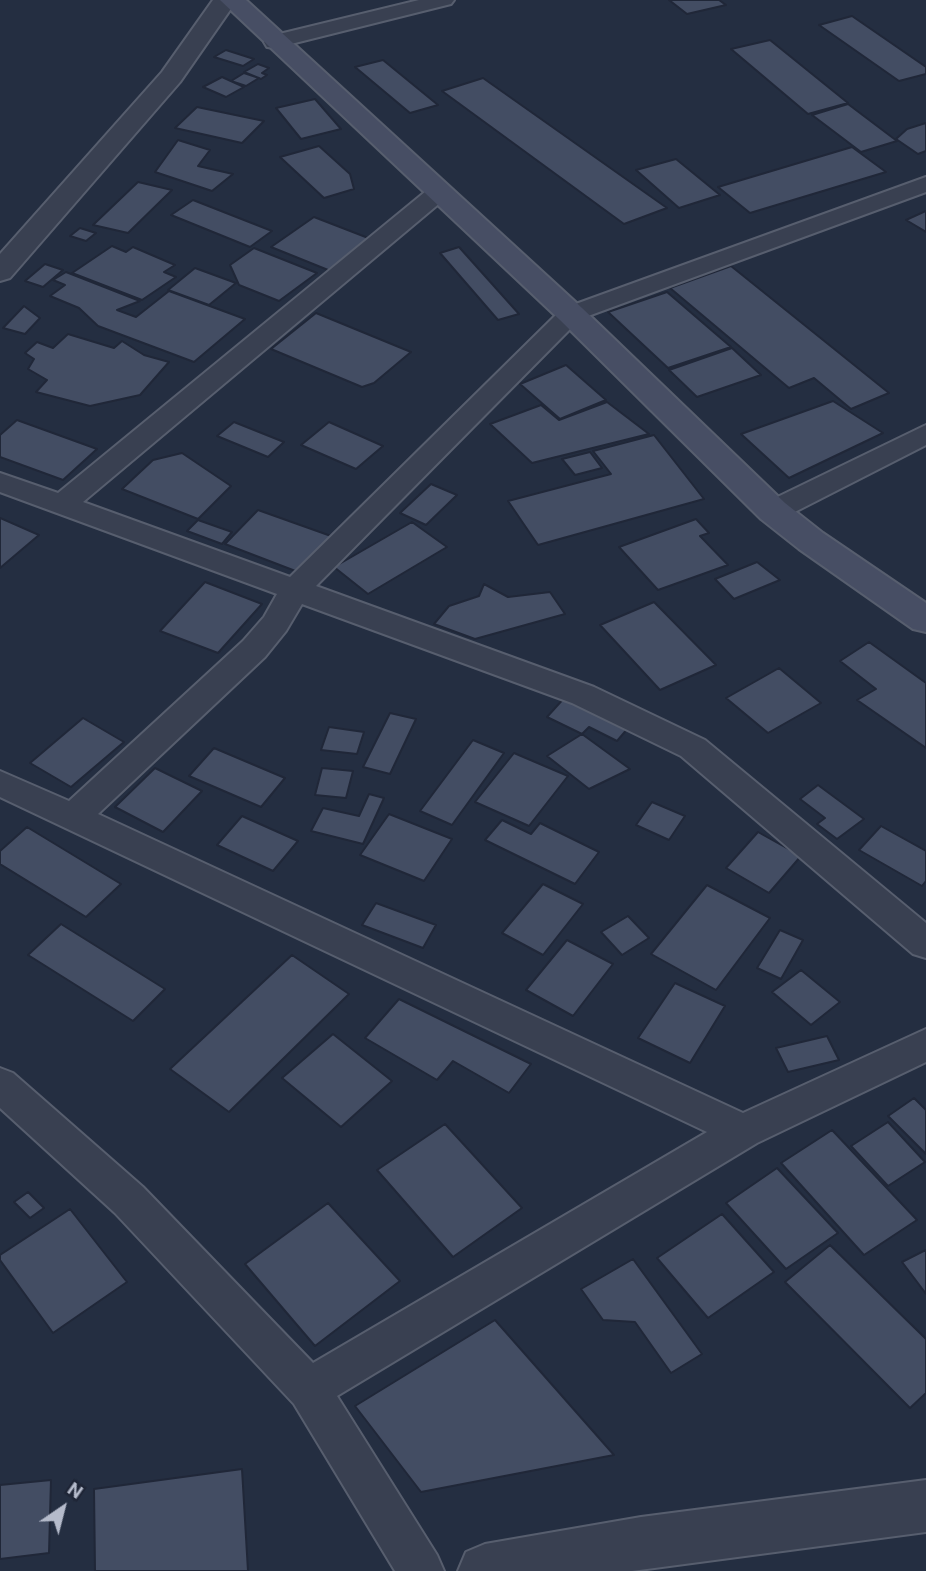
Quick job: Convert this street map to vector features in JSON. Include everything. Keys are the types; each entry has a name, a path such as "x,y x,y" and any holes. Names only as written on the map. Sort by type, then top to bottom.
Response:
{"main road":[{"path":"232,0 570,314 773,511 811,541 926,620"}],"street":[{"path":"0,272 171,77 225,0"},
{"path":"275,42 434,1"},
{"path":"73,817 254,649 275,625 295,590 570,314 926,184"},
{"path":"62,505 439,192"},
{"path":"773,511 926,434"},
{"path":"0,482 583,695 693,748 926,944"},
{"path":"0,783 743,1131"},
{"path":"309,1389 743,1131 926,1045"},
{"path":"0,1084 129,1200 309,1389 421,1571"},
{"path":"485,1571 641,1543 926,1506"}],"building":[{"path":"669,0 719,0 726,5 687,14"},
{"path":"852,16 926,67 926,74 899,81 819,25"},
{"path":"770,40 848,103 808,114 731,49"},
{"path":"226,50 254,59 243,66 214,57"},
{"path":"383,60 438,105 410,113 355,67"},
{"path":"258,64 269,68 262,73 267,75 261,79 244,72"},
{"path":"244,73 259,78 246,86 231,81"},
{"path":"222,77 244,87 226,97 203,87"},
{"path":"483,78 667,208 624,224 442,91"},
{"path":"315,99 341,129 301,139 276,108"},
{"path":"848,104 897,141 861,152 812,115"},
{"path":"197,107 264,121 242,143 175,128"},
{"path":"926,123 926,151 918,154 896,139 907,129"},
{"path":"178,140 210,150 198,166 233,174 212,191 155,172"},
{"path":"319,146 350,174 354,189 324,198 280,157"},
{"path":"852,147 886,172 750,213 718,187"},
{"path":"676,159 720,195 679,208 636,170"},
{"path":"138,182 172,190 128,233 93,225"},
{"path":"193,200 272,231 250,247 171,215"},
{"path":"926,211 926,232 906,220"},
{"path":"314,217 376,241 333,272 271,247"},
{"path":"80,228 96,233 86,241 70,236"},
{"path":"112,246 126,252 133,247 175,265 164,272 176,277 142,300 72,273"},
{"path":"459,247 519,314 498,320 440,253"},
{"path":"254,248 317,273 279,301 239,285 230,265"},
{"path":"45,264 63,270 43,287 25,281"},
{"path":"731,266 889,393 851,409 814,378 789,388 670,288"},
{"path":"195,268 236,283 209,305 168,290"},
{"path":"66,272 140,301 117,310 136,317 169,291 245,319 194,362 98,326 79,308 50,296 65,285 53,280"},
{"path":"667,292 731,347 668,368 608,312"},
{"path":"24,306 40,318 25,334 3,328"},
{"path":"316,313 411,352 374,383 362,387 271,349"},
{"path":"68,334 114,348 122,341 144,355 169,362 140,395 90,406 36,392 47,380 28,369 34,359 25,353 37,342 53,348"},
{"path":"732,348 761,375 697,397 669,370"},
{"path":"566,365 606,400 560,419 520,384"},
{"path":"833,401 883,433 789,478 741,434"},
{"path":"607,402 649,434 532,463 490,424 541,405 559,420"},
{"path":"17,420 97,449 63,480 0,457 0,435"},
{"path":"234,422 284,442 268,457 217,436"},
{"path":"329,422 383,446 356,469 301,445"},
{"path":"654,435 704,499 538,545 508,501 611,474 593,451"},
{"path":"590,452 602,468 575,475 562,459"},
{"path":"182,453 231,486 198,519 122,489 153,460"},
{"path":"431,484 457,495 426,525 400,513"},
{"path":"258,510 331,536 298,572 225,544"},
{"path":"0,518 39,535 0,568"},
{"path":"696,519 709,533 700,536 728,565 658,590 619,547"},
{"path":"198,520 232,532 222,544 187,531"},
{"path":"412,522 447,547 368,594 334,567"},
{"path":"757,562 780,580 734,599 715,579"},
{"path":"205,582 262,604 218,653 160,631"},
{"path":"484,584 508,597 550,592 565,614 475,639 434,624 449,606 479,596"},
{"path":"654,602 716,665 660,690 600,625"},
{"path":"869,642 926,683 926,748 857,700 876,689 840,661"},
{"path":"779,668 821,703 768,733 726,698"},
{"path":"566,696 629,727 617,741 589,727 582,734 547,717"},
{"path":"390,713 416,719 390,774 363,767"},
{"path":"83,718 124,742 71,787 30,763"},
{"path":"329,727 364,732 357,754 321,750"},
{"path":"582,734 630,769 589,789 547,756"},
{"path":"473,740 504,753 452,825 420,811"},
{"path":"214,748 285,778 261,807 189,776"},
{"path":"514,753 568,776 529,826 475,802"},
{"path":"155,768 202,791 163,832 115,807"},
{"path":"322,768 353,771 346,798 315,795"},
{"path":"818,785 864,819 837,839 817,824 825,818 800,799"},
{"path":"369,794 384,798 363,844 311,831 323,808 359,816"},
{"path":"652,802 685,816 669,840 636,825"},
{"path":"389,814 452,839 424,881 360,855"},
{"path":"242,816 298,841 273,871 217,845"},
{"path":"502,820 531,834 540,823 599,852 575,884 485,840"},
{"path":"881,826 926,851 926,881 922,886 859,850"},
{"path":"27,827 121,884 86,917 0,864 0,851"},
{"path":"758,832 801,856 769,893 726,868"},
{"path":"543,884 583,904 543,955 502,933"},
{"path":"707,885 770,918 716,990 651,954"},
{"path":"376,903 436,925 423,948 362,925"},
{"path":"628,916 649,938 622,955 601,932"},
{"path":"61,924 165,989 133,1021 28,955"},
{"path":"780,930 803,940 781,979 757,968"},
{"path":"567,940 613,964 573,1016 526,990"},
{"path":"292,955 349,994 229,1112 170,1069"},
{"path":"801,970 840,1002 811,1025 772,992"},
{"path":"675,983 725,1006 690,1063 638,1038"},
{"path":"399,999 531,1064 509,1093 453,1061 437,1080 365,1038"},
{"path":"333,1034 392,1081 341,1127 282,1078"},
{"path":"827,1036 839,1060 788,1072 776,1048"},
{"path":"914,1098 926,1110 926,1154 888,1116"},
{"path":"888,1122 925,1162 888,1186 851,1146"},
{"path":"445,1124 522,1208 453,1257 377,1170"},
{"path":"832,1130 917,1220 864,1255 781,1163"},
{"path":"777,1168 838,1233 786,1269 726,1203"},
{"path":"28,1192 44,1208 30,1218 14,1202"},
{"path":"328,1203 400,1281 315,1346 245,1264"},
{"path":"70,1209 127,1282 53,1333 0,1260 0,1255"},
{"path":"722,1214 774,1272 708,1318 657,1258"},
{"path":"830,1245 926,1339 926,1393 910,1408 785,1282"},
{"path":"926,1250 926,1294 902,1262"},
{"path":"633,1259 702,1354 671,1373 635,1322 603,1320 581,1289"},
{"path":"495,1320 614,1455 421,1492 355,1406"},
{"path":"242,1469 248,1571 95,1571 94,1489"},
{"path":"51,1480 49,1553 0,1559 0,1485"}]}
